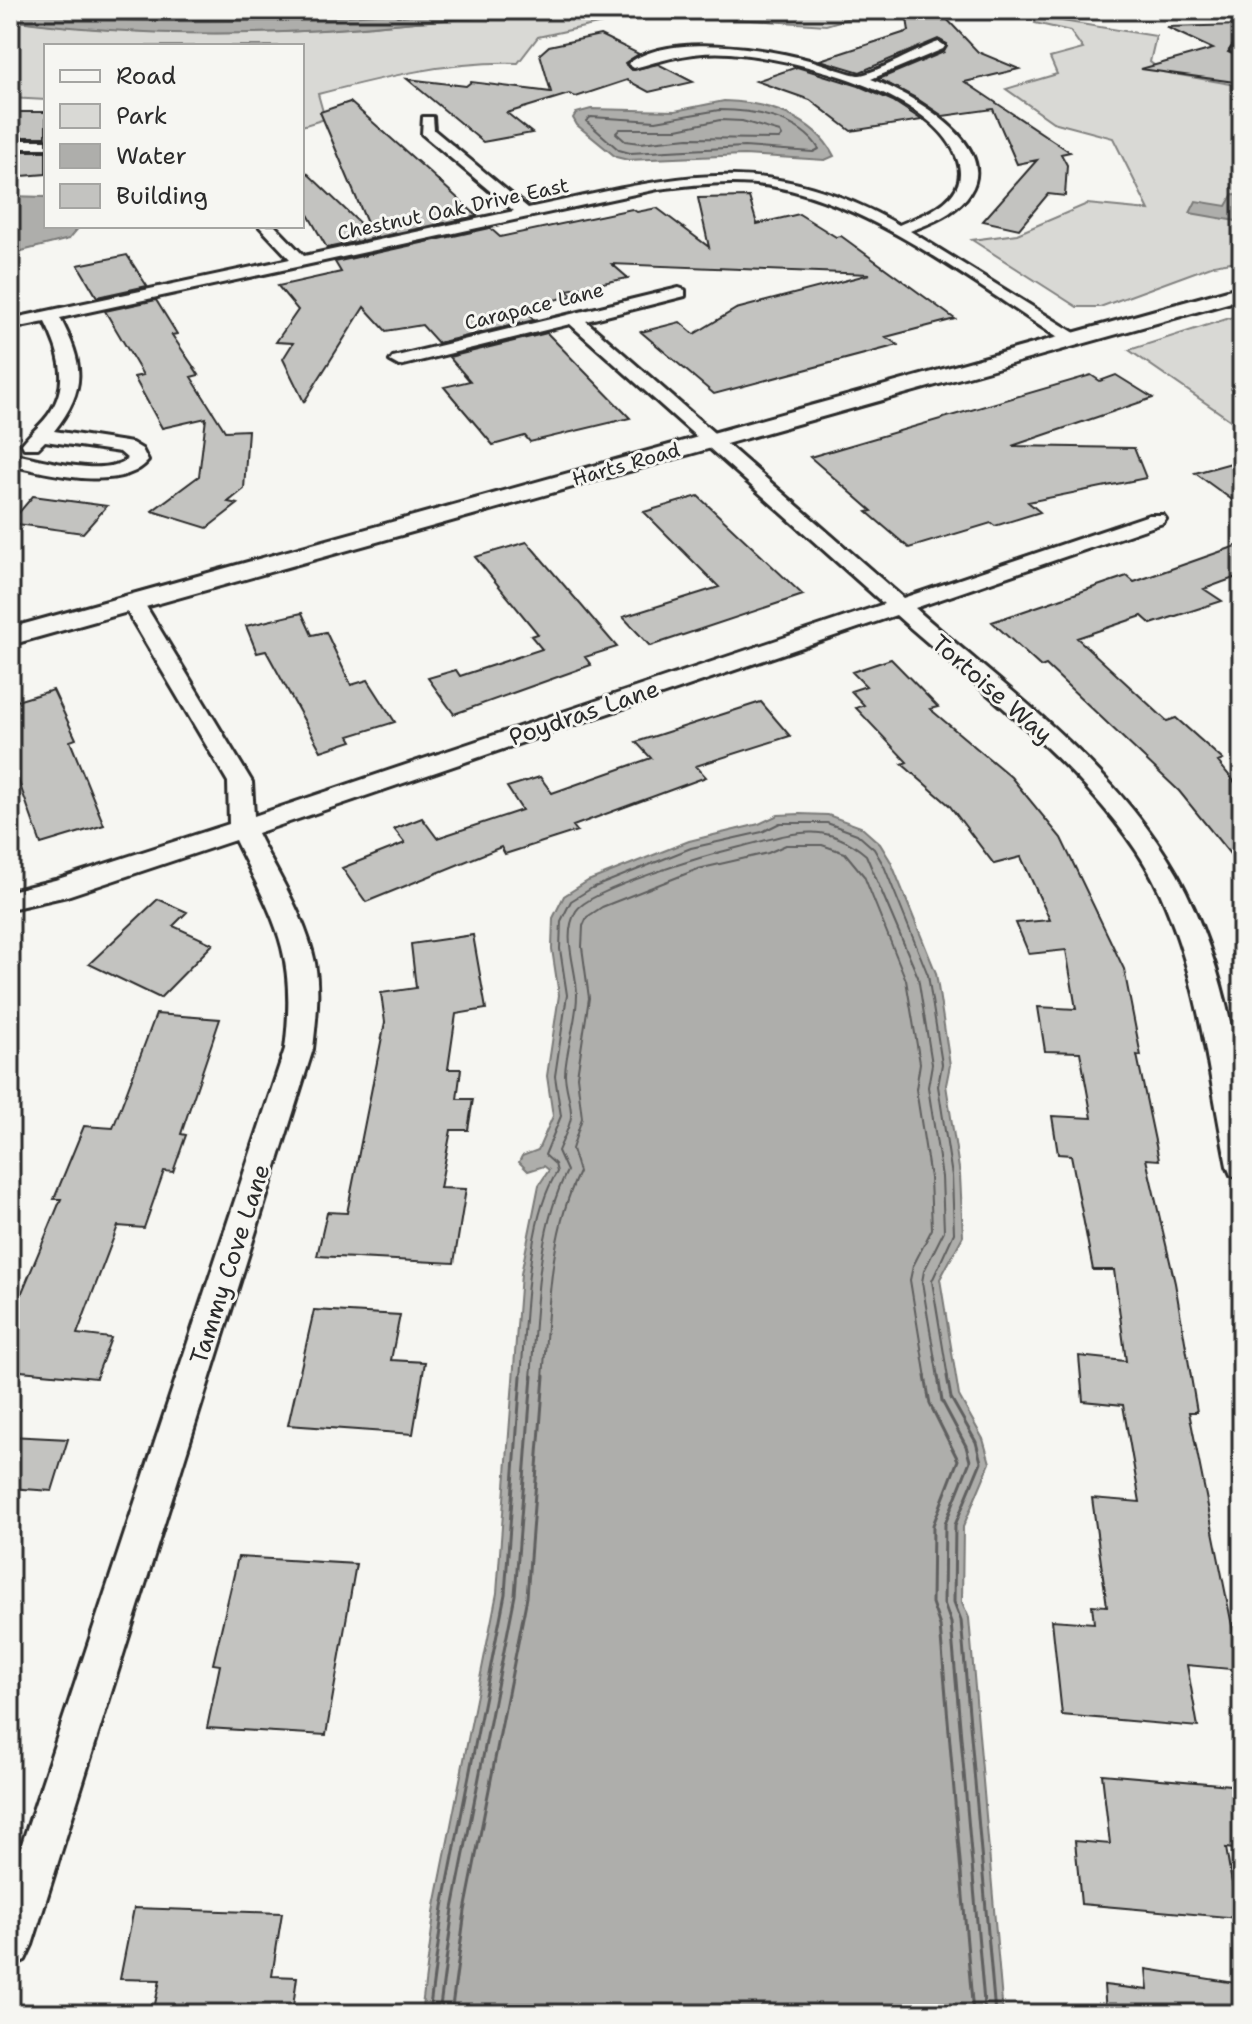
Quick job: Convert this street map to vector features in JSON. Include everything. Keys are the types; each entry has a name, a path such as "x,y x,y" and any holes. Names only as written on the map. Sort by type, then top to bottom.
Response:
{"street":[{"path":"858,80 939,46"},
{"path":"634,64 680,51 728,48 774,55 896,94 939,119 954,132 968,160 969,175 954,202 939,213 899,230"},
{"path":"428,120 427,131 526,214"},
{"path":"10,144 44,144"},
{"name":"Chestnut Oak Drive East","path":"10,324 685,180 741,178 786,184 842,199 899,230 1072,339"},
{"path":"269,228 301,262"},
{"name":"Harts Road","path":"10,637 1242,292"},
{"name":"Carapace Lane","path":"399,361 679,293"},
{"path":"12,461 41,435 61,410 70,386 73,366 68,347 50,316"},
{"name":"Tortoise Way","path":"574,319 1071,758 1113,803 1147,847 1173,892 1196,950 1242,1166"},
{"path":"12,461 102,474 132,468 138,461 135,453 125,447 41,435"},
{"name":"Poydras Lane","path":"10,900 58,889 242,829 1156,519"},
{"name":"Tammy Cove Lane","path":"10,1945 299,1049 304,1007 301,963 292,929 242,829 240,782 133,603"}],"green space":[{"path":"10,10 432,10 294,19 202,20"},
{"path":"561,10 876,10 826,25 677,15 630,17 538,37 518,63 442,67 318,94 325,119 304,125 304,44 44,44 44,100 10,98 10,20 108,30 256,33"},
{"path":"1037,17 1156,36 1150,62 1163,72 1242,86 1242,260 1214,265 1100,307 1077,307 972,240 1017,234 1087,204 1149,210 1113,138 1053,122 1006,89 1057,74 1050,58 1083,49 1070,31 1035,23"},
{"path":"1242,314 1242,428 1129,350"}],"water":[{"path":"432,10 561,10 355,28 207,34 108,30 10,20 10,12 126,20 241,21"},
{"path":"724,101 756,105 787,114 814,131 834,156 825,160 744,155 628,160 616,157 577,125 573,118 576,113 591,109 675,111"},
{"path":"1233,194 1242,195 1242,222 1190,213 1196,201 1226,206"},
{"path":"10,196 44,197 44,228 78,228 69,239 10,254"},
{"path":"778,815 828,815 861,827 880,844 891,862 936,973 950,1065 946,1085 960,1175 963,1236 940,1279 959,1396 983,1439 990,1463 963,1527 962,1602 969,1618 1003,2014 421,2014 435,1906 497,1593 521,1274 539,1185 549,1170 544,1166 528,1171 519,1162 522,1156 538,1150 553,1116 547,1076 559,995 552,949 553,918 564,896 588,881 689,841 759,824"}],"building":[{"path":"943,15 978,52 1019,69 965,82 1070,152 1061,154 1067,165 1065,196 1048,194 1019,229 983,221 1037,160 1017,164 993,109 943,116 879,79 944,52 947,44 938,39 860,72 820,60 909,31 907,19"},
{"path":"1242,25 1242,44 1233,45 1228,52 1242,58 1242,83 1141,69 1213,49 1166,27"},
{"path":"600,35 639,54 625,63 632,70 658,64 693,82 649,92 627,80 576,97 569,94 507,113 532,133 483,142 407,79 466,86 471,82 551,92 540,54 549,46"},
{"path":"797,67 859,86 893,101 922,120 851,131 810,100 756,81"},
{"path":"350,102 477,216 327,248 304,208 304,170 372,235 320,112"},
{"path":"18,112 44,112 44,137 10,137 10,122"},
{"path":"10,151 44,151 44,174 10,177"},
{"path":"749,197 757,224 799,214 836,237 841,236 955,319 886,337 898,345 714,394 641,332 680,322 694,334 736,309 870,274 612,264 628,278 567,290 573,296 520,307 534,320 438,343 422,325 386,331 364,307 304,402 283,359 293,343 276,342 298,310 278,286 341,272 335,262 490,228 500,237 632,209 637,212 657,208 709,247 698,198"},
{"path":"127,255 147,286 97,297 78,265"},
{"path":"156,300 177,334 172,335 199,375 191,377 225,431 248,430 244,489 228,502 238,504 207,528 152,511 199,476 206,418 162,428 134,377 143,375 105,311"},
{"path":"547,333 630,418 530,442 525,436 493,445 444,387 470,381 449,357"},
{"path":"1091,375 1100,381 1116,375 1153,398 1012,446 1134,448 1146,478 1028,502 1040,512 995,526 991,523 909,548 810,457"},
{"path":"1242,460 1242,507 1195,473"},
{"path":"33,496 107,506 83,533 10,523"},
{"path":"698,496 803,595 650,646 623,617 719,587 644,512"},
{"path":"527,542 617,647 585,657 591,665 454,714 428,678 456,670 460,676 542,649 531,636 538,634 475,557"},
{"path":"1242,544 1242,575 1204,589 1222,601 1151,624 1142,616 1077,638 1167,721 1176,718 1223,760 1218,762 1242,791 1242,869 1179,791 1046,665 1041,667 992,622 1127,576 1134,582"},
{"path":"302,613 312,635 326,632 351,685 368,680 395,722 349,736 352,741 321,751 266,651 257,653 246,626"},
{"path":"891,659 938,707 930,709 1011,777 1061,838 1124,969 1141,1056 1137,1055 1159,1160 1146,1159 1175,1283 1197,1412 1189,1412 1241,1670 1187,1665 1198,1727 1062,1715 1052,1620 1094,1623 1092,1605 1107,1606 1092,1498 1140,1502 1123,1405 1083,1401 1079,1356 1126,1361 1114,1270 1093,1270 1071,1155 1058,1154 1052,1116 1092,1118 1080,1052 1045,1051 1038,1007 1076,1009 1066,950 1029,954 1016,923 1050,920 1021,857 994,864 949,805 902,764 907,762 856,708 864,705 851,691 866,686 852,672"},
{"path":"53,690 76,739 70,741 104,825 41,844 10,757 10,703"},
{"path":"761,702 790,736 696,766 706,777 573,826 577,831 505,854 501,847 366,902 342,868 405,843 394,829 422,818 437,838 522,810 507,787 540,777 552,793 651,758 636,742"},
{"path":"158,899 187,912 173,926 213,944 160,998 89,964"},
{"path":"473,935 486,1009 456,1014 448,1069 461,1069 457,1099 473,1099 468,1130 451,1130 440,1188 466,1189 454,1263 317,1256 327,1212 347,1213 385,1022 381,993 416,988 411,944"},
{"path":"156,1014 220,1019 181,1134 186,1135 173,1172 164,1171 144,1228 118,1226 77,1334 111,1338 96,1378 10,1370 10,1321 61,1199 54,1199 84,1126 113,1128"},
{"path":"314,1310 400,1315 391,1360 425,1362 413,1434 288,1425"},
{"path":"10,1436 68,1439 52,1491 10,1488"},
{"path":"238,1557 356,1564 326,1735 207,1728 220,1665 213,1664"},
{"path":"1102,1774 1242,1786 1242,1850 1226,1848 1238,1918 1081,1904 1075,1841 1110,1844"},
{"path":"134,1908 282,1913 272,1976 297,1977 292,2014 153,2014 160,1980 120,1979"},
{"path":"1146,1969 1242,1984 1242,2014 1106,2014 1104,1985 1148,1990"}]}
